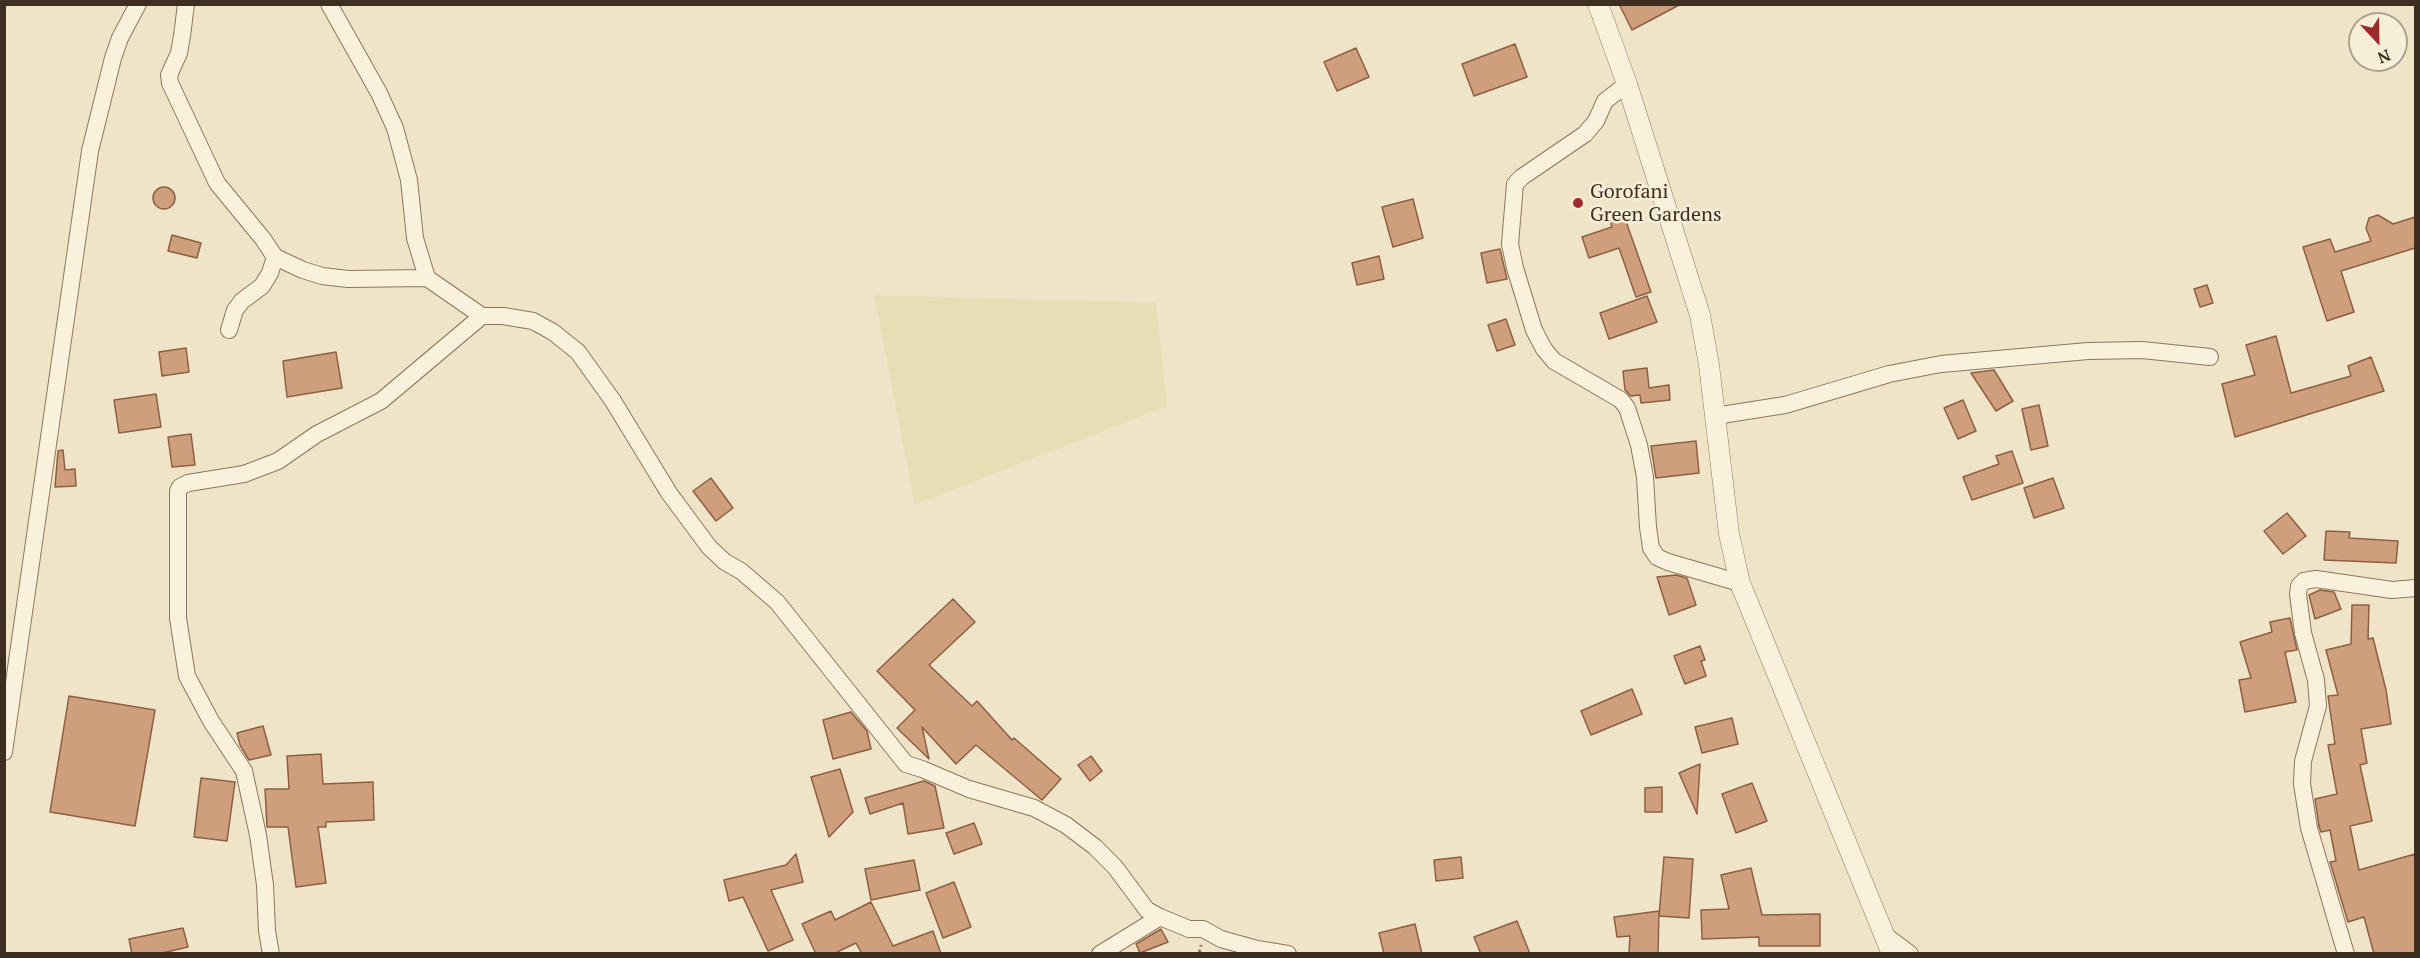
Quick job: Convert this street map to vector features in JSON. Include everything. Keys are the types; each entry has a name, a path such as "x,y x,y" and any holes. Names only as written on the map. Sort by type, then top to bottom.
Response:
{"street":[{"path":"4,752 8,706 90,151 113,58 120,38 138,4"},
{"path":"186,4 179,53 169,75 170,83 217,183 263,239 274,257 322,276 348,279 427,278 482,316 502,316 533,321 553,332 578,352 613,401 669,493 709,547 777,602 906,764 969,789 1034,808 1066,825 1095,847 1115,867 1156,920 1189,929 1203,929 1221,939 1257,949 1287,953"},
{"path":"329,4 379,93 395,128 409,180 415,238 427,278"},
{"path":"1598,4 1627,84 1700,315 1729,534 1740,583 1889,945 1910,954"},
{"path":"1627,84 1605,101 1586,134 1515,184 1510,235 1515,268 1534,330 1544,349 1554,361 1622,400 1627,408 1639,445 1645,477 1648,527 1652,548 1657,557 1740,583"},
{"path":"229,330 235,310 242,301 262,286 270,273 274,257"},
{"path":"271,954 258,835 244,771 211,721 187,676 178,618 178,491 180,487 188,483 244,474 278,461 316,434 381,402 482,316"},
{"path":"1715,416 1785,405 1890,374 1941,364 2031,355 2142,350 2210,357"},
{"path":"2346,954 2309,828 2302,784 2303,761 2319,706 2316,680 2303,633 2299,586 2304,581 2316,579 2392,590 2415,588"},
{"path":"1100,954 1156,920"}],"shaded area":[{"path":"874,295 1156,303 1167,406 915,505"}],"building":[{"path":"1619,4 1681,4 1632,30"},
{"path":"1515,44 1527,77 1474,96 1462,64"},
{"path":"1356,48 1369,77 1337,91 1324,62"},
{"path":"160,187 168,187 175,194 175,202 168,209 160,209 153,202 153,194"},
{"path":"1413,199 1423,238 1393,247 1382,207"},
{"path":"1623,213 1651,292 1636,297 1619,248 1589,258 1582,237 1612,227 1609,217"},
{"path":"2378,215 2393,224 2415,217 2415,248 2341,271 2354,312 2327,321 2303,247 2330,239 2335,252 2371,241 2366,228 2369,218"},
{"path":"172,235 201,243 197,258 168,251"},
{"path":"1500,249 1507,279 1487,283 1481,253"},
{"path":"1379,256 1384,279 1357,285 1352,263"},
{"path":"2207,285 2213,303 2200,307 2194,289"},
{"path":"1647,296 1657,322 1609,339 1600,313"},
{"path":"1506,319 1515,345 1497,351 1488,325"},
{"path":"2276,336 2291,393 2351,376 2348,366 2371,357 2384,391 2235,437 2222,384 2255,375 2246,345"},
{"path":"186,348 189,372 162,376 159,352"},
{"path":"336,352 342,388 287,397 283,361"},
{"path":"1647,368 1649,388 1669,385 1670,400 1641,403 1640,395 1631,396 1625,390 1623,371"},
{"path":"1994,370 2013,401 1996,411 1971,373"},
{"path":"156,394 161,427 119,433 114,400"},
{"path":"1963,400 1976,431 1958,439 1944,408"},
{"path":"2039,405 2048,446 2031,450 2022,409"},
{"path":"191,434 195,465 172,467 168,437"},
{"path":"1696,441 1699,473 1656,478 1651,446"},
{"path":"63,450 65,470 75,469 76,486 55,487 58,451"},
{"path":"2012,451 2023,483 1972,500 1963,477 1999,464 1996,456"},
{"path":"711,478 733,508 716,521 693,491"},
{"path":"2053,478 2064,508 2034,518 2024,488"},
{"path":"2287,513 2306,536 2283,554 2264,531"},
{"path":"2326,531 2350,532 2349,538 2398,541 2396,563 2324,560"},
{"path":"1676,575 1687,578 1696,605 1669,615 1657,577"},
{"path":"2320,590 2334,592 2341,609 2315,619 2309,595"},
{"path":"953,599 975,622 929,665 972,706 977,701 1012,740 1014,738 1061,779 1042,800 976,745 956,764 922,727 929,759 897,728 915,710 877,671"},
{"path":"2352,605 2369,605 2368,639 2373,638 2386,690 2391,724 2361,729 2367,763 2360,765 2372,821 2350,826 2359,870 2415,854 2415,954 2374,954 2364,917 2348,922 2330,862 2336,861 2330,830 2321,832 2319,826 2315,799 2337,794 2328,745 2335,744 2328,696 2338,695 2326,650 2351,644"},
{"path":"2290,618 2297,650 2285,652 2296,702 2245,712 2239,680 2251,678 2240,642 2272,632 2270,622"},
{"path":"1700,646 1705,660 1701,661 1706,676 1685,684 1674,656"},
{"path":"1632,689 1642,714 1591,735 1581,711"},
{"path":"69,696 155,710 135,826 50,812"},
{"path":"851,712 867,731 871,749 833,759 823,720"},
{"path":"1732,718 1738,744 1702,753 1695,727"},
{"path":"263,726 271,755 249,760 240,745 237,733"},
{"path":"321,754 323,784 373,782 374,820 326,822 326,827 318,827 326,883 296,887 288,827 267,827 265,789 289,789 287,756"},
{"path":"1091,756 1102,771 1090,781 1078,765"},
{"path":"1700,764 1697,814 1679,773"},
{"path":"840,769 853,812 829,837 811,777"},
{"path":"201,778 235,782 227,841 194,837"},
{"path":"924,781 935,786 944,828 908,834 903,803 870,814 865,798"},
{"path":"1752,783 1767,821 1736,833 1722,794"},
{"path":"1662,787 1662,812 1645,812 1645,788"},
{"path":"974,823 982,844 954,854 946,833"},
{"path":"796,854 803,882 771,890 793,940 768,951 743,897 729,901 724,880 786,865"},
{"path":"1461,857 1463,878 1436,881 1434,860"},
{"path":"1664,857 1693,859 1689,918 1659,916"},
{"path":"914,860 920,890 871,900 865,869"},
{"path":"1751,868 1762,915 1820,914 1820,946 1759,946 1759,937 1702,939 1701,910 1729,909 1721,875"},
{"path":"954,882 971,927 943,938 926,893"},
{"path":"871,902 893,946 933,931 941,954 862,954 856,943 833,954 816,954 802,924 831,911 835,920"},
{"path":"1659,911 1658,954 1629,954 1630,936 1617,937 1614,917"},
{"path":"1517,921 1530,954 1481,954 1474,937"},
{"path":"1415,924 1422,954 1384,954 1379,933"},
{"path":"183,928 188,947 158,954 132,954 129,939"},
{"path":"1161,929 1168,942 1140,953 1136,944"}],"place":[{"name":"Gorofani Green Gardens","path":"1578,203"}]}
